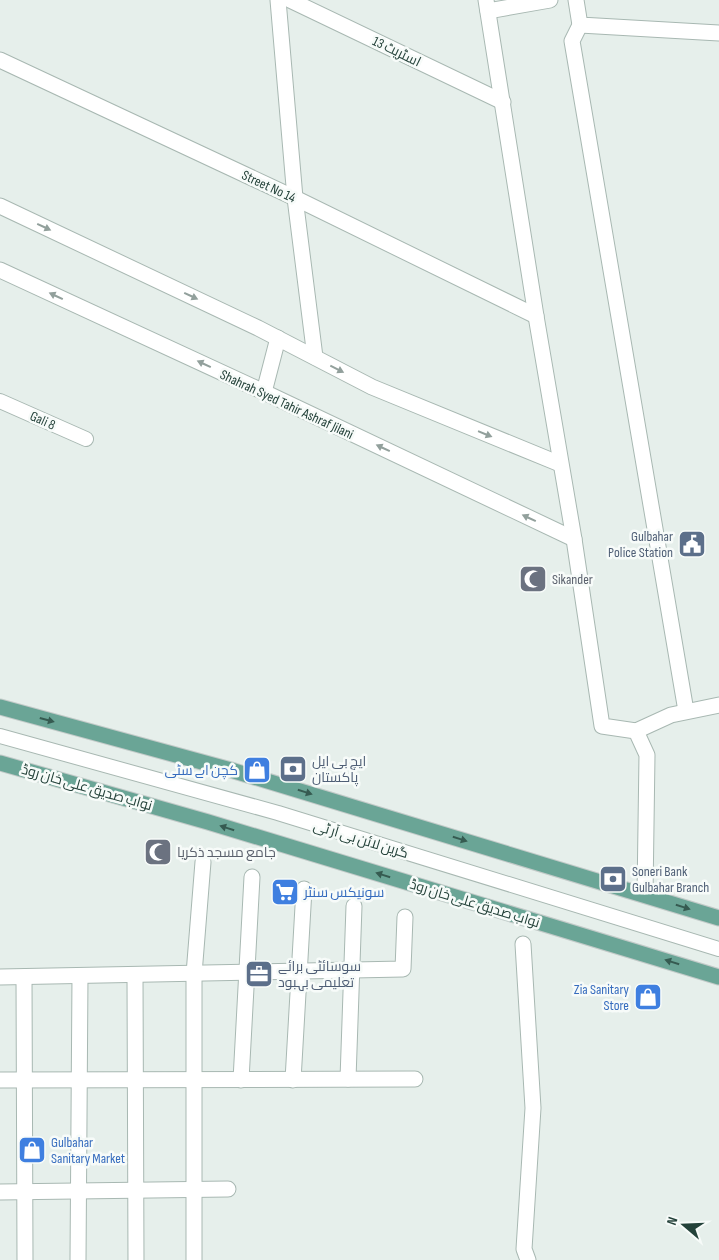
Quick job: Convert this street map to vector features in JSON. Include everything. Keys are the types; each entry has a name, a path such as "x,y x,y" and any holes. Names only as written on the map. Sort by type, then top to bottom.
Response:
{"main road":[{"path":"0,707 231,770 719,918"},
{"name":"نواب صدیق علی خان روڈ","path":"0,763 208,822 719,977"}],"street":[{"path":"278,0 295,198 315,358"},
{"name":"اسٹریٹ 13","path":"290,0 503,102"},
{"path":"550,0 487,5 560,464 574,538 602,726 636,731 671,714 719,705"},
{"path":"576,0 580,26 572,41 686,711"},
{"path":"580,26 719,33"},
{"name":"Street No 14","path":"0,60 295,198 536,316"},
{"path":"0,206 278,338 372,387 560,464"},
{"name":"Shahrah Syed Tahir Ashraf Jilani","path":"0,270 574,538"},
{"path":"264,392 278,338"},
{"path":"636,731 647,755 645,895"},
{"path":"194,1260 194,974 203,862"},
{"path":"241,1080 252,877"},
{"path":"293,1080 304,888"},
{"path":"348,1080 354,906"},
{"path":"0,977 403,969 405,917"},
{"path":"523,944 533,1108 524,1249 528,1260"},
{"path":"135,975 136,1260"},
{"path":"24,976 25,1260"},
{"path":"78,1260 80,976"},
{"path":"0,1080 415,1079"},
{"path":"0,1192 228,1189"}],"lane":[{"name":"Gali 8","path":"0,401 86,439"},
{"name":"گرین لائن بی آر ٹی","path":"0,736 278,813 719,949"}],"place":[{"name":"Gulbahar Police Station","path":"692,544"},
{"name":"Sikander","path":"533,579"},
{"name":"ایچ بی ایل پاکستان","path":"293,769"},
{"name":"کچن اے سٹی","path":"257,770"},
{"name":"جامع مسجد ذکریا","path":"158,852"},
{"name":"Soneri Bank Gulbahar Branch","path":"613,879"},
{"name":"سونیکس سنٹر","path":"285,892"},
{"name":"سوسائٹی برائے تعلیمی بہبود","path":"259,974"},
{"name":"Zia Sanitary Store","path":"648,997"},
{"name":"Gulbahar Sanitary Market","path":"32,1150"}]}
